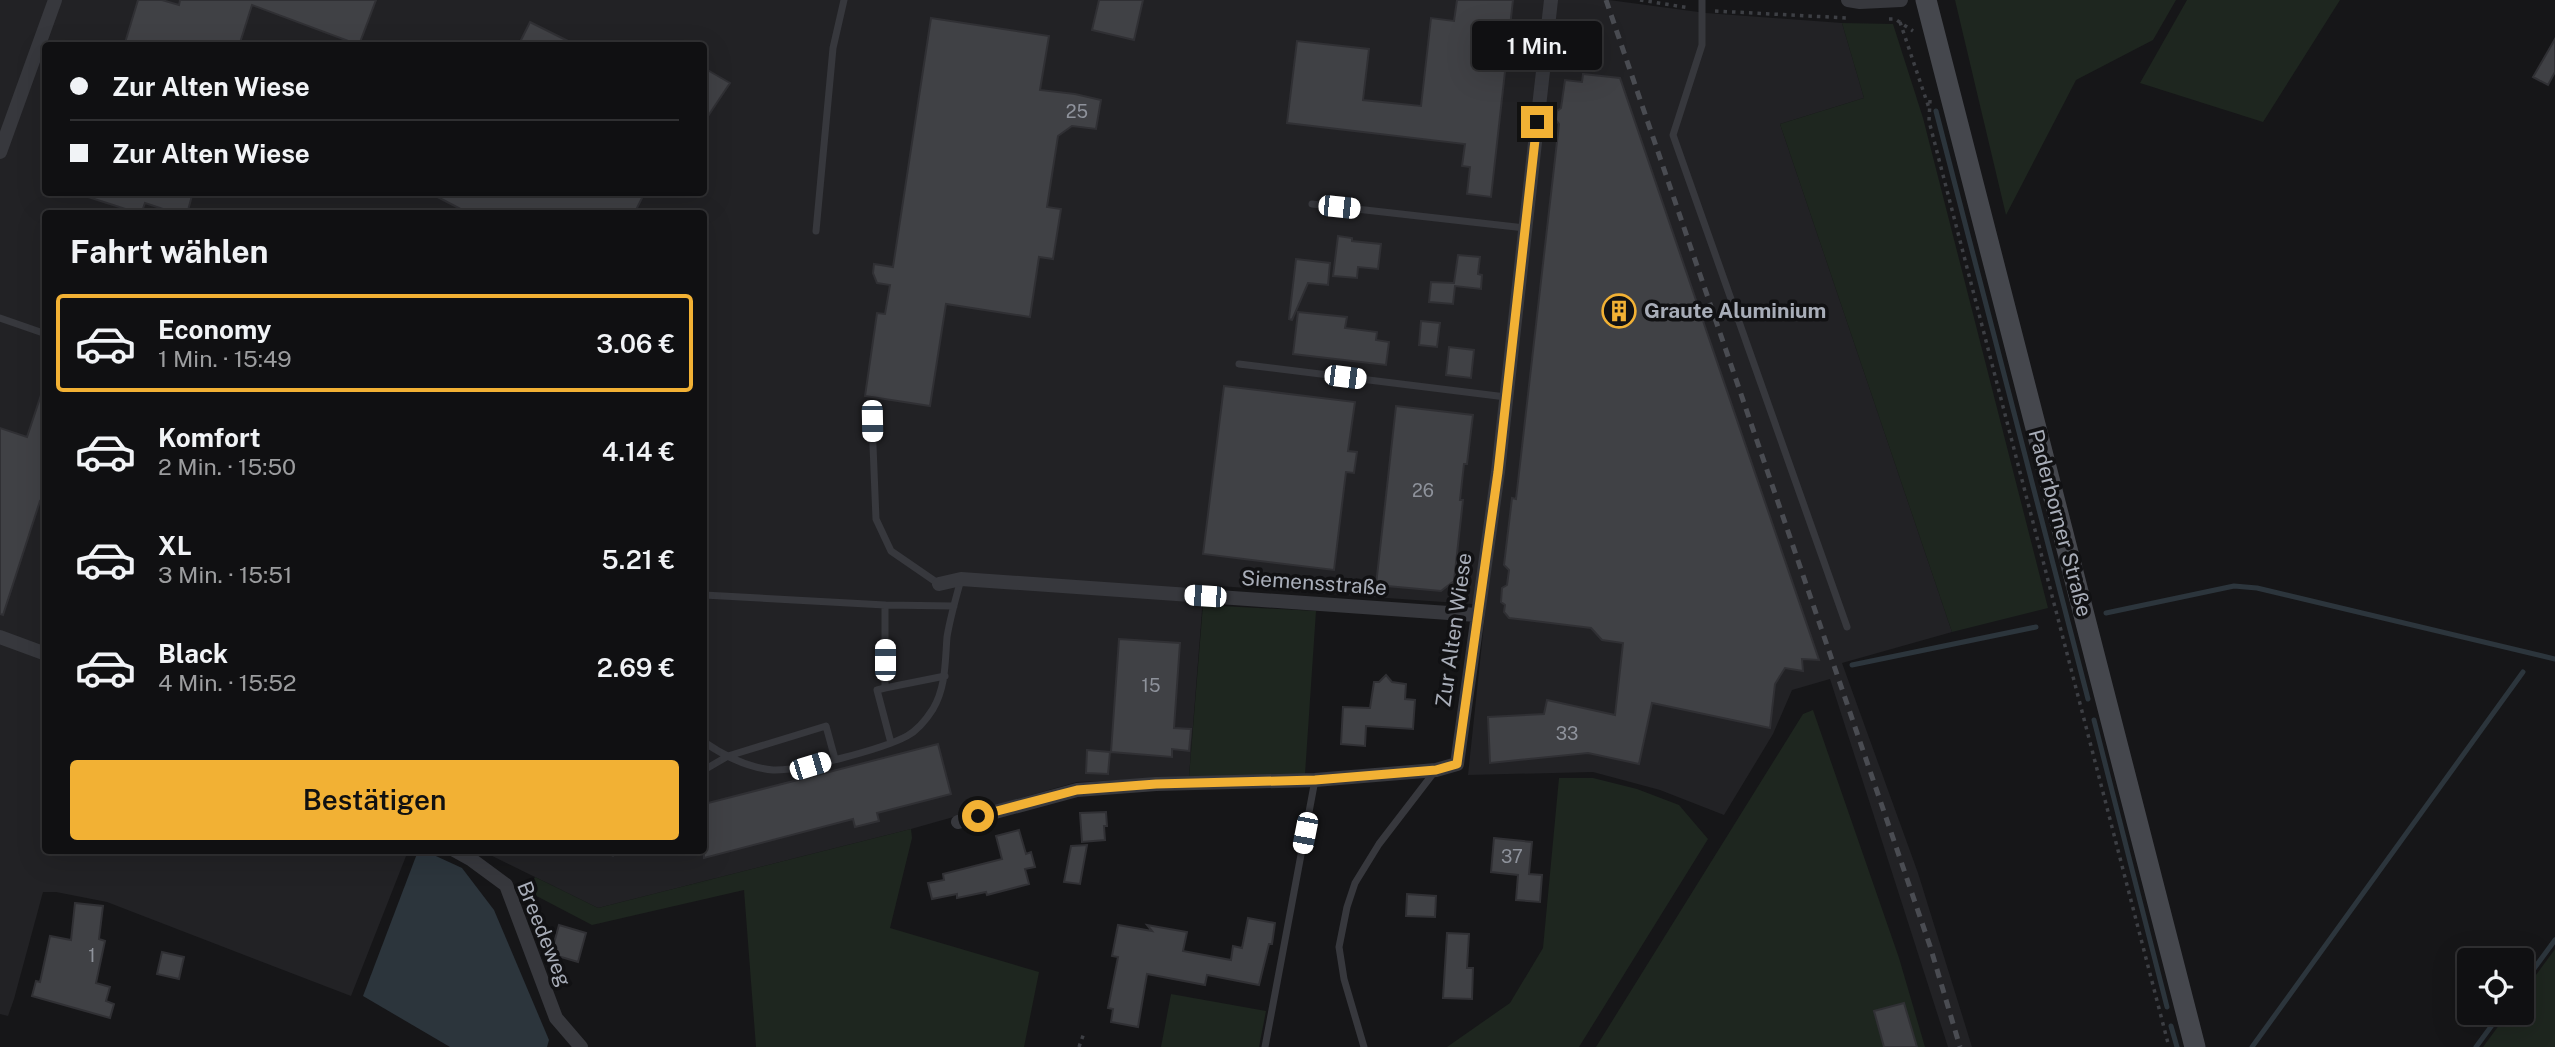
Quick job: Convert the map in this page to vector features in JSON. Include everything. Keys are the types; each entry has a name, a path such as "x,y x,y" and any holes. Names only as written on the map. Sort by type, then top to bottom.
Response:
{"main road":[{"name":"Paderborner Straße","path":"1926,0 2195,1047"}],"street":[{"path":"0,152 55,0"},
{"name":"Zur Alten Wiese","path":"1436,770 1457,764 1506,397 1552,0"},
{"path":"1848,0 1901,0"},
{"name":"Siemensstraße","path":"939,583 961,579 1477,615"},
{"path":"0,637 42,653"},
{"path":"958,822 1077,790 1156,784 1315,780 1436,770"},
{"name":"Breedeweg","path":"461,854 506,885 556,1018 581,1047"}],"lane":[{"path":"816,231 833,48 844,0"},
{"path":"1702,0 1702,45 1673,135 1847,627"},
{"path":"1312,204 1525,228"},
{"path":"0,318 42,333"},
{"path":"1239,363 1506,397"},
{"path":"872,421 876,519 891,551 939,583"},
{"path":"707,744 728,756 762,768 784,770 810,766 906,737 922,725 938,699 945,676 948,635 961,579"},
{"path":"707,595 954,606"},
{"path":"885,605 885,688"},
{"path":"891,743 877,690 945,676"},
{"path":"707,767 728,756 826,726 835,758"},
{"path":"1364,1047 1344,979 1339,947 1347,907 1354,883 1379,844 1436,770"},
{"path":"1265,1047 1315,780"}],"path":[{"path":"1640,0 1702,10 1853,18"},
{"path":"1895,1 1930,110 1929,121 2169,1047"},
{"path":"1881,18 1895,19 1919,35"},
{"path":"1079,1047 1084,1033"}],"shaded area":[{"path":"0,0 1609,0 1706,13 1842,23 1864,98 1780,124 1952,632 1842,663 1918,873 1972,1047 1948,1047 1830,679 1792,690 1773,734 1724,815 1660,790 1593,772 1468,775 1486,605 1204,585 1189,777 1077,782 911,829 598,908 488,854 707,854 707,210 42,210 42,854 407,854 351,996 107,902 43,892 8,1016 0,1014"},
{"path":"1955,0 2176,0 2153,40 2076,80 2006,215"},
{"path":"2187,0 2340,0 2263,122 2140,83"},
{"path":"1842,23 1893,24 1923,118 2048,608 1952,632 1780,124 1864,98"},
{"path":"1203,605 1316,611 1305,774 1189,777"},
{"path":"1813,710 1899,958 1925,1047 1596,1047 1803,714"},
{"path":"1559,778 1593,778 1637,789 1679,805 1708,839 1579,1047 1447,1047 1510,1003 1543,948"},
{"path":"911,829 912,838 890,928 1039,972 1024,1047 756,1047 744,890 592,925 527,891 535,877 598,908"},
{"path":"417,854 432,854 462,868 494,910 549,1040 547,1047 450,1047 363,996"},
{"path":"2555,949 2555,1047 2483,1047 2499,1025 2534,1025 2534,978"},
{"path":"1171,994 1266,1011 1259,1047 1161,1047"}],"building":[{"path":"138,0 162,0 179,5 180,0 376,0 360,42 351,42 252,5 240,42 125,42"},
{"path":"1099,0 1143,0 1134,40 1092,30"},
{"path":"1457,0 1513,0 1491,197 1467,194 1470,167 1462,166 1465,144 1287,123 1297,41 1369,49 1363,100 1421,106 1431,18 1454,21"},
{"path":"931,18 1049,36 1040,90 1101,100 1096,129 1072,126 1058,136 1047,207 1061,209 1053,259 1039,257 1030,317 946,304 930,406 865,396 877,313 885,314 890,285 877,283 873,273 874,264 893,267"},
{"path":"530,22 570,42 520,42"},
{"path":"2555,39 2555,72 2548,85 2533,77"},
{"path":"707,70 730,83 707,118"},
{"name":"Graute Aluminium","path":"1583,74 1620,78 1819,660 1802,659 1803,671 1785,668 1775,684 1770,728 1652,703 1639,764 1588,753 1490,763 1488,717 1544,714 1547,700 1615,715 1623,643 1602,640 1591,628 1509,618 1504,612 1505,605 1501,602 1502,588 1507,585 1509,570 1504,565 1512,498 1516,499 1559,124 1556,120 1557,111 1561,108 1565,80 1582,82"},
{"path":"85,196 192,196 188,210 166,210 145,203 142,210 129,210"},
{"path":"436,196 643,196 636,210 462,210"},
{"path":"1338,236 1352,238 1352,241 1381,244 1378,269 1358,267 1357,278 1333,276"},
{"path":"1458,255 1480,257 1478,274 1482,275 1481,289 1455,286 1453,304 1429,302 1431,282 1454,283"},
{"path":"1296,259 1330,263 1328,285 1308,283 1292,320 1289,319"},
{"path":"1298,312 1347,317 1345,328 1377,332 1376,340 1389,342 1386,365 1293,354"},
{"path":"1421,321 1440,323 1437,347 1419,345"},
{"path":"1449,347 1474,350 1471,378 1446,375"},
{"path":"1224,386 1355,402 1348,451 1357,452 1354,473 1346,472 1334,570 1203,554"},
{"path":"42,392 42,502 40,501 3,615 0,614 0,428 27,437"},
{"path":"1396,406 1473,415 1467,464 1464,464 1454,581 1441,591 1376,585"},
{"path":"1119,639 1180,643 1174,728 1191,729 1189,751 1172,749 1172,757 1111,752"},
{"path":"1386,675 1392,682 1406,684 1405,699 1415,700 1413,729 1366,726 1365,746 1341,744 1343,707 1370,708 1374,682 1379,682"},
{"path":"938,744 951,794 877,813 879,821 855,827 853,819 704,858 704,854 707,854 707,803"},
{"path":"1087,750 1110,752 1108,774 1086,773"},
{"path":"1106,812 1105,840 1082,842 1080,813"},
{"path":"1019,830 1026,854 1031,852 1035,867 1025,869 1029,884 987,895 986,892 957,898 957,894 932,899 928,883 944,880 943,874 1002,859 996,836"},
{"path":"1494,838 1532,842 1529,874 1542,875 1540,902 1516,900 1518,875 1491,872"},
{"path":"1087,845 1080,884 1064,882 1071,846"},
{"path":"1407,894 1436,896 1435,917 1406,916"},
{"path":"75,903 103,906 99,939 105,941 96,983 110,987 106,1001 114,1004 110,1018 32,996 36,981 40,982 50,936 71,940"},
{"path":"1248,918 1275,923 1272,944 1269,944 1259,985 1207,975 1205,985 1147,974 1138,1027 1111,1022 1113,1009 1108,1008 1118,957 1112,956 1118,925 1152,931 1147,925 1187,932 1183,951 1231,960 1233,946 1242,948"},
{"path":"559,925 586,933 578,962 551,954"},
{"path":"1447,933 1469,934 1467,968 1473,968 1472,999 1443,998"},
{"path":"162,952 184,957 179,979 157,974"},
{"path":"1904,1003 1917,1047 1884,1047 1874,1011"}],"waterway":[{"path":"1936,111 2088,699"},
{"path":"2106,613 2234,586 2257,588 2555,659"},
{"path":"1852,665 2036,627"},
{"path":"2252,1047 2523,672"},
{"path":"2094,720 2167,1007"},
{"path":"2534,969 2555,940"},
{"path":"2476,1047 2492,1025"},
{"path":"2171,1026 2177,1047"}],"railway":[{"path":"1606,0 1930,946 1960,1047"}],"place":[{"name":"Graute Aluminium","path":"1619,311"}],"route":[{"path":"978,816 1077,790 1156,784 1315,780 1436,770 1457,764 1498,472 1537,122"}]}
